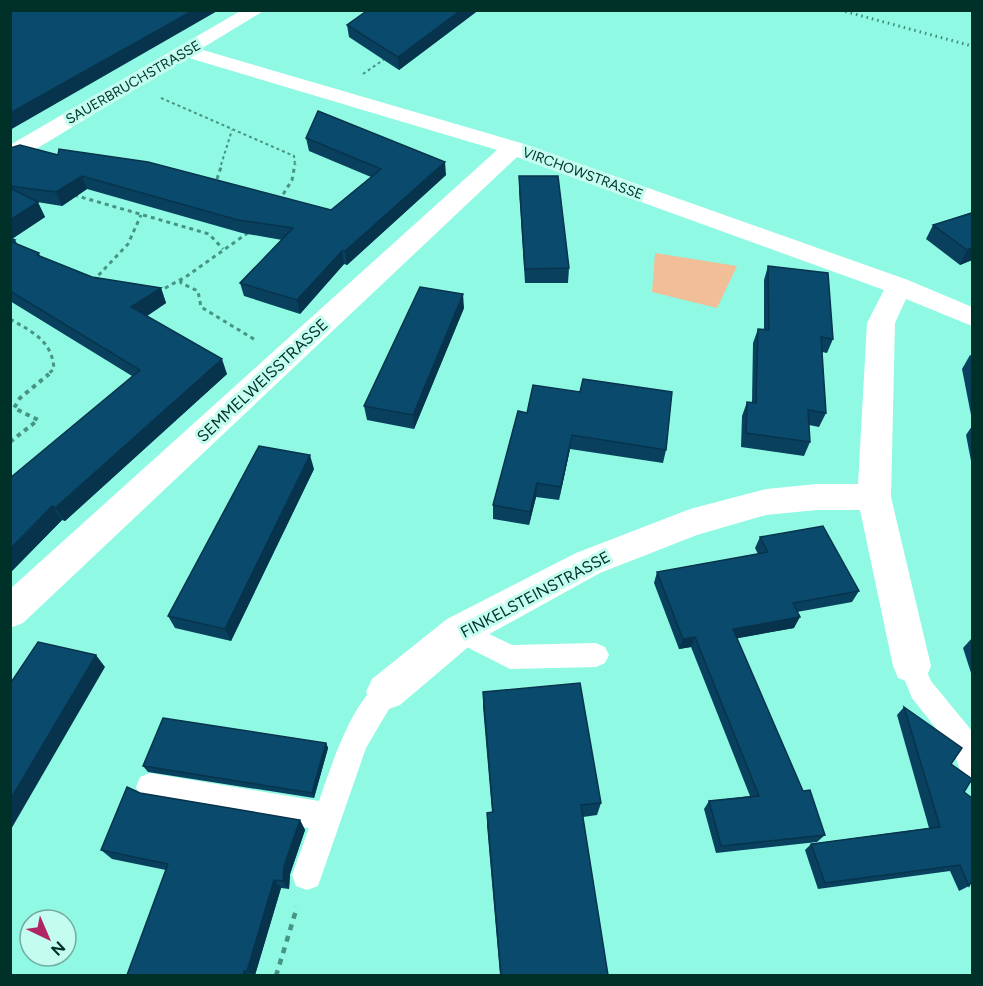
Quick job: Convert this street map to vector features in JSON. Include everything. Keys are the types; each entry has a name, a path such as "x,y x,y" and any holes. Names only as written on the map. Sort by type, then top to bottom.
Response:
{"street":[{"name":"SAUERBRUCHSTRASSE","path":"10,155 256,10"},
{"name":"VIRCHOWSTRASSE","path":"186,51 513,148 899,286 972,318"},
{"name":"SEMMELWEISSTRASSE","path":"10,612 513,148"},
{"path":"899,286 881,323 874,497 912,666"},
{"name":"FINKELSTEINSTRASSE","path":"386,693 460,632 588,563 690,523 766,502 817,497 874,497"}],"lane":[{"path":"460,632 510,657 596,655"},
{"path":"912,666 921,689 965,743 972,765"},
{"path":"307,875 354,741 386,693"},
{"path":"150,788 327,817"}],"path":[{"path":"334,95 390,54"},
{"path":"131,83 179,108 294,156 297,169 295,181 277,204"},
{"path":"217,179 232,130"},
{"path":"70,193 209,234 223,249"},
{"path":"95,286 92,282 128,244 141,215"},
{"path":"151,297 181,280 223,249 240,240 256,226"},
{"path":"181,280 181,283 198,291 201,307 285,358"},
{"path":"10,319 49,343 54,355 54,369 20,398 14,408 38,420 10,442"},
{"path":"276,975 307,875"}],"shaded area":[{"path":"655,253 737,266 717,308 652,292"}],"building":[{"path":"10,10 194,10 10,113"},
{"path":"368,10 461,10 398,57 347,25"},
{"path":"318,111 445,162 345,251 342,251 297,300 240,283 293,228 238,220 82,176 56,192 10,186 10,148 20,145 58,155 59,149 148,162 331,210 381,169 306,138"},
{"path":"519,176 558,176 569,268 525,269"},
{"path":"10,188 38,202 10,220"},
{"path":"972,213 972,248 967,250 933,225"},
{"path":"10,238 15,240 12,242 39,253 37,255 92,277 161,288 131,307 222,359 55,508 52,506 10,549 10,478 140,370 10,291"},
{"path":"768,266 828,273 833,339 821,337 826,413 808,410 810,442 746,433 747,402 756,403 758,329 769,330"},
{"path":"420,287 463,294 413,415 364,406"},
{"path":"583,379 672,392 666,450 572,435 561,487 537,483 530,512 493,505 518,411 527,413 533,385 580,392"},
{"path":"259,446 310,455 225,629 168,616"},
{"path":"823,526 859,591 793,603 800,617 733,629 803,791 810,790 825,835 721,846 709,801 759,796 695,637 683,639 657,572 768,552 760,537"},
{"path":"38,642 96,655 10,800 10,684"},
{"path":"580,683 601,803 581,805 608,975 501,975 487,813 493,812 483,692"},
{"path":"904,707 962,748 951,764 972,779 964,792 972,798 972,880 969,886 960,865 825,883 811,844 940,827"},
{"path":"163,718 326,743 312,793 143,766"},
{"path":"127,787 140,793 300,820 284,866 283,881 274,880 247,971 244,971 243,975 127,975 168,864 101,850"}],"railway":[{"path":"840,10 972,46"}]}
